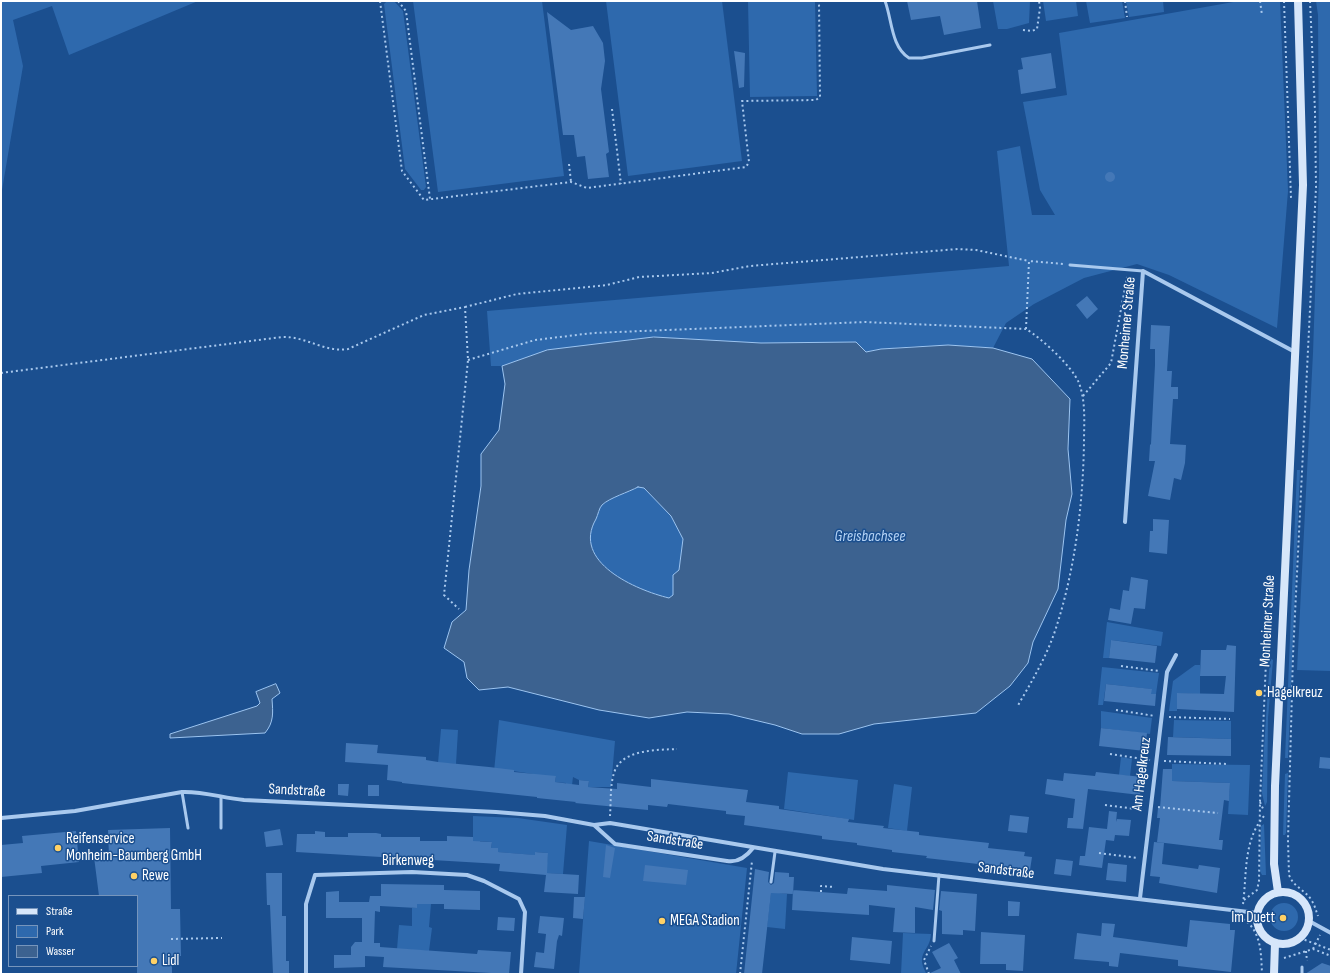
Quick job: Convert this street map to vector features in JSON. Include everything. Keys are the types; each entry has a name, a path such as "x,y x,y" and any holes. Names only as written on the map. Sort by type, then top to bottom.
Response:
{"street":[{"name":"Monheimer Straße","path":"1278,892 1274,864 1275,786 1303,184 1298,1"},
{"name":"Monheimer Straße","path":"1126,522 1143,271 1296,352"},
{"name":"Am Hagelkreuz","path":"1140,898 1143,859 1167,672 1176,655"},
{"name":"Sandstraße","path":"1,818 75,811 195,791 221,798 496,812 545,816 594,825 610,823 883,869 1140,898 1257,913"},
{"name":"Sandstraße","path":"594,825 615,844 726,861 737,861 742,859 753,848"},
{"name":"Birkenweg","path":"306,974 306,904 315,875 412,872 466,875 484,881 519,899 526,912 520,974"},
{"path":"1278,892 1292,893 1299,896 1308,908 1309,921 1305,932 1300,938 1290,943 1275,943 1264,936 1260,931 1257,920 1257,913 1262,902 1272,894 1278,892"},
{"path":"1309,921 1331,933"},
{"path":"1274,974 1275,943"}],"lane":[{"path":"885,1 890,12 896,42 900,50 908,58 922,58 990,45"},
{"path":"1070,265 1143,271"},
{"path":"182,792 188,828"},
{"path":"221,798 222,828"},
{"path":"771,882 775,852"},
{"path":"934,941 939,875"},
{"path":"1302,967 1302,974"}],"path":[{"path":"380,1 402,171 424,200 571,182 587,188 747,166 749,162 742,101 816,100 820,97 819,1"},
{"path":"398,1 406,11 430,199"},
{"path":"1023,30 1032,31 1037,29 1040,8 1039,1"},
{"path":"1125,1 1127,17"},
{"path":"1260,1 1262,16"},
{"path":"1284,1 1291,199"},
{"path":"1310,1 1315,111 1316,187 1293,655 1288,840 1289,875 1296,887 1312,901 1319,918"},
{"path":"612,109 621,184"},
{"path":"569,164 571,182"},
{"path":"1,373 293,336 338,351 348,350 424,315 465,307 517,294 607,285 639,277 712,273 750,266 958,250 976,250 1029,261 1070,265"},
{"path":"1026,329 1029,261"},
{"path":"1083,396 1111,363 1129,270"},
{"path":"459,609 444,595 468,360 465,307"},
{"path":"468,360 535,340 593,333 865,322 1026,329 1040,338 1078,380 1083,396 1083,478 1074,556 1056,628 1041,667 1017,707"},
{"path":"1259,821 1248,845 1244,900 1257,890 1266,661 1274,652"},
{"path":"1121,666 1159,671"},
{"path":"1116,710 1162,716 1230,719"},
{"path":"610,823 613,774 617,765 633,755 648,751 677,749"},
{"path":"1110,754 1156,760 1227,764"},
{"path":"1105,805 1218,813"},
{"path":"740,974 753,848"},
{"path":"1098,853 1143,859"},
{"path":"821,892 821,886 835,886"},
{"path":"1241,918 1248,922 1254,929 1259,940 1262,974"},
{"path":"171,939 222,938"},
{"path":"1300,938 1331,950"},
{"path":"929,974 924,960 934,941"},
{"path":"1287,958 1313,950 1331,956"}],"green space":[{"path":"1,1 198,1 69,55 52,6 13,20 23,66 1,196"},
{"path":"387,1 394,1 403,11 426,187 424,190 421,190 405,169 384,4"},
{"path":"413,1 542,1 564,176 438,192"},
{"path":"606,1 722,1 742,161 628,176"},
{"path":"748,1 815,1 817,96 750,97"},
{"path":"993,1 1030,1 1029,23 1007,29 998,29"},
{"path":"1043,1 1076,1 1078,16 1046,21"},
{"path":"1086,1 1122,1 1125,18 1090,23"},
{"path":"1126,1 1163,1 1164,12 1129,17"},
{"path":"1239,1 1280,1 1288,191 1277,328 1169,275 1137,264 1084,278 1034,304 1006,323 993,348 930,346 882,349 866,352 856,342 547,350 502,366 491,366 487,311 1009,266 997,151 1020,146 1032,215 1055,215 1040,190 1023,102 1067,95 1059,33"},
{"path":"1316,1 1331,1 1331,671 1297,670 1313,353 1319,176 1318,15"},
{"path":"1297,470 1300,470 1288,758 1285,758"},
{"path":"638,487 644,488 671,516 683,539 679,570 673,575 673,595 669,598 625,581 611,572 600,561 592,548 591,534 601,506 605,502"},
{"path":"1107,622 1163,632 1161,646 1111,640 1109,658 1103,658"},
{"path":"1270,658 1273,660 1268,718 1267,802 1265,806 1262,793"},
{"path":"1195,665 1200,665 1200,694 1177,693 1177,711 1169,711 1173,681"},
{"path":"1102,667 1159,673 1156,694 1151,694 1151,689 1106,684 1103,705 1098,705"},
{"path":"1101,711 1152,718 1150,734 1101,728"},
{"path":"499,720 615,741 611,787 588,787 589,781 579,780 573,777 570,801 565,801 566,783 555,782 556,776 532,785 533,774 500,769 493,782"},
{"path":"1174,720 1231,721 1231,739 1173,737"},
{"path":"441,729 458,730 456,764 438,763"},
{"path":"1121,757 1132,759 1130,776 1119,775"},
{"path":"1172,764 1250,765 1248,815 1228,814 1230,783 1172,781"},
{"path":"788,772 858,780 854,820 784,809"},
{"path":"1288,773 1286,833 1283,835 1285,774"},
{"path":"894,784 912,787 907,831 888,828"},
{"path":"473,816 518,818 567,825 563,874 546,873 548,853 536,852 535,855 533,855 498,852 491,848 492,842 480,841 480,844 473,843"},
{"path":"1264,824 1266,875 1262,875 1260,871 1261,826"},
{"name":"MEGA Stadion","path":"589,841 747,868 736,974 579,974"},
{"path":"771,892 787,894 785,929 767,927"},
{"path":"1284,903 1294,907 1298,917 1294,927 1284,931 1274,927 1270,917 1274,907"},
{"path":"417,904 431,904 429,927 432,928 429,951 397,949 399,925 412,926 412,908 417,908"},
{"path":"903,933 931,934 928,945 922,956 923,966 926,973 901,974"}],"water":[{"name":"Greisbachsee","path":"654,337 761,343 856,342 866,352 881,349 948,345 993,348 1032,359 1070,399 1068,449 1072,494 1066,520 1058,589 1033,642 1028,663 1010,686 976,713 874,724 839,734 802,734 775,725 729,714 687,712 649,718 599,710 508,687 479,690 467,678 464,662 444,648 452,622 466,610 469,570 481,486 481,454 499,430 505,384 502,366 547,350","holes":["638,487 644,488 671,516 683,539 679,570 673,575 673,595 669,598 640,588 611,572 599,561 592,548 591,534 602,505 605,502"]},
{"path":"276,684 280,693 272,699 273,713 270,725 265,733 170,738 170,734 257,706 260,703 256,692"}],"building":[{"path":"907,1 977,1 981,28 944,35 940,16 911,20"},
{"path":"547,12 571,30 593,26 603,43 605,61 601,89 609,152 606,154 609,177 588,179 585,156 577,157 574,135 563,135"},
{"path":"734,51 745,53 744,87 739,88"},
{"path":"1051,53 1056,88 1021,94 1018,70 1023,69 1021,58"},
{"path":"1108,172 1112,172 1114,173 1114,181 1108,182 1105,179 1105,175"},
{"path":"1087,296 1098,309 1087,319 1076,305"},
{"path":"1151,325 1170,326 1167,371 1172,371 1171,387 1178,387 1178,399 1173,399 1170,444 1186,445 1185,463 1181,480 1174,478 1170,500 1148,496 1155,461 1149,461 1155,365 1155,349 1150,349"},
{"path":"1153,519 1169,520 1167,554 1149,552 1150,531 1153,531"},
{"path":"1131,577 1148,580 1145,609 1134,608 1131,624 1108,620 1110,608 1120,610 1123,590 1129,591"},
{"path":"1111,640 1157,646 1155,663 1109,658"},
{"path":"1227,645 1236,646 1234,712 1177,709 1177,693 1224,694 1226,676 1200,676 1201,650 1226,650"},
{"path":"1106,684 1152,689 1151,694 1156,694 1155,706 1104,701"},
{"path":"1101,728 1147,733 1145,751 1099,746"},
{"path":"1168,737 1231,739 1231,756 1167,755"},
{"path":"346,743 378,745 377,753 426,757 426,760 438,762 556,776 555,782 579,785 579,780 589,781 588,787 617,789 617,783 651,787 651,779 748,790 746,802 779,806 779,809 849,819 848,822 919,832 919,835 989,843 988,848 1025,852 1024,856 1032,857 1030,870 926,858 927,856 892,852 892,850 857,845 857,843 822,839 822,836 744,825 745,816 726,814 726,811 668,804 667,807 648,805 648,810 402,783 387,780 388,765 345,762"},
{"path":"1320,757 1331,758 1331,769 1319,768"},
{"path":"1163,769 1172,769 1172,781 1230,783 1229,801 1224,800 1219,840 1223,840 1222,850 1157,842 1160,818 1157,818 1158,808 1160,808"},
{"path":"1096,772 1142,777 1140,795 1088,789 1083,829 1067,828 1068,818 1073,818 1075,799 1045,794 1047,779 1063,781 1064,773 1095,776"},
{"path":"338,784 349,784 348,796 338,795"},
{"path":"368,785 379,785 379,796 368,796"},
{"path":"1109,811 1117,812 1116,822 1117,819 1131,820 1129,836 1115,835 1114,841 1106,840 1102,868 1079,865 1080,856 1085,856 1089,827 1107,829"},
{"path":"1010,815 1029,817 1027,833 1008,831"},
{"name":"Rewe","path":"170,828 171,909 180,909 181,956 172,956 172,974 137,974 138,895 99,895 94,857 109,856 108,830"},
{"path":"280,829 283,845 266,847 264,832"},
{"path":"76,831 79,862 41,866 42,873 1,877 1,845 23,843 22,836"},
{"path":"315,831 325,832 325,837 348,837 348,833 376,833 381,834 381,837 420,837 420,841 447,841 447,836 473,837 473,841 492,842 491,848 498,848 498,852 535,855 535,852 548,853 547,873 579,875 578,894 544,892 546,875 499,871 500,864 296,852 297,834 315,834"},
{"path":"1154,842 1164,843 1162,864 1198,869 1199,865 1220,868 1217,893 1159,883 1160,877 1150,876"},
{"path":"606,845 615,848 610,878 603,877"},
{"path":"1056,859 1073,861 1071,876 1054,874"},
{"path":"1108,863 1127,865 1126,882 1106,880"},
{"path":"645,865 688,870 686,885 643,881"},
{"path":"755,869 769,872 768,882 771,885 774,883 775,872 789,873 789,877 794,877 793,894 771,893 762,974 744,974"},
{"path":"266,873 282,873 282,916 286,916 286,961 289,961 289,974 273,974 270,905 267,905"},
{"path":"381,884 444,885 444,890 480,891 480,910 444,909 444,904 417,904 417,908 380,906 380,912 375,911 374,943 380,943 380,947 477,954 478,950 511,952 509,974 383,967 384,957 365,956 365,967 334,968 334,955 351,955 351,947 355,942 362,942 362,918 326,918 326,892 339,891 339,902 369,902 370,896 381,896"},
{"path":"887,885 935,890 933,910 915,907 915,933 893,932 895,908 869,905 869,915 792,910 793,890 847,894 848,888 887,891"},
{"path":"941,891 977,894 975,931 963,930 963,935 942,934 942,911 939,910"},
{"path":"574,897 585,897 583,919 573,918"},
{"path":"1008,901 1020,902 1019,916 1008,916"},
{"path":"540,916 564,918 562,936 559,935 557,941 554,969 534,967 536,952 544,953 546,934 538,933"},
{"path":"498,917 515,918 514,931 497,930"},
{"path":"1190,920 1230,924 1230,930 1235,930 1231,972 1178,966 1178,960 1120,953 1118,967 1109,966 1109,962 1074,959 1077,933 1101,936 1102,923 1115,924 1113,937 1187,947"},
{"path":"981,932 1025,935 1023,971 1006,970 1006,964 980,964"},
{"path":"852,937 892,941 890,964 850,960"},
{"path":"949,943 958,958 954,960 961,974 928,974 941,968 932,952"},
{"path":"1322,963 1331,966 1331,974 1305,974"}],"place":[{"name":"Hagelkreuz","path":"1259,693"},
{"name":"Reifenservice Monheim-Baumberg GmbH","path":"58,848"},
{"name":"Rewe","path":"134,876"},
{"name":"Im Duett","path":"1283,918"},
{"name":"MEGA Stadion","path":"662,921"},
{"name":"Lidl","path":"154,961"}]}
